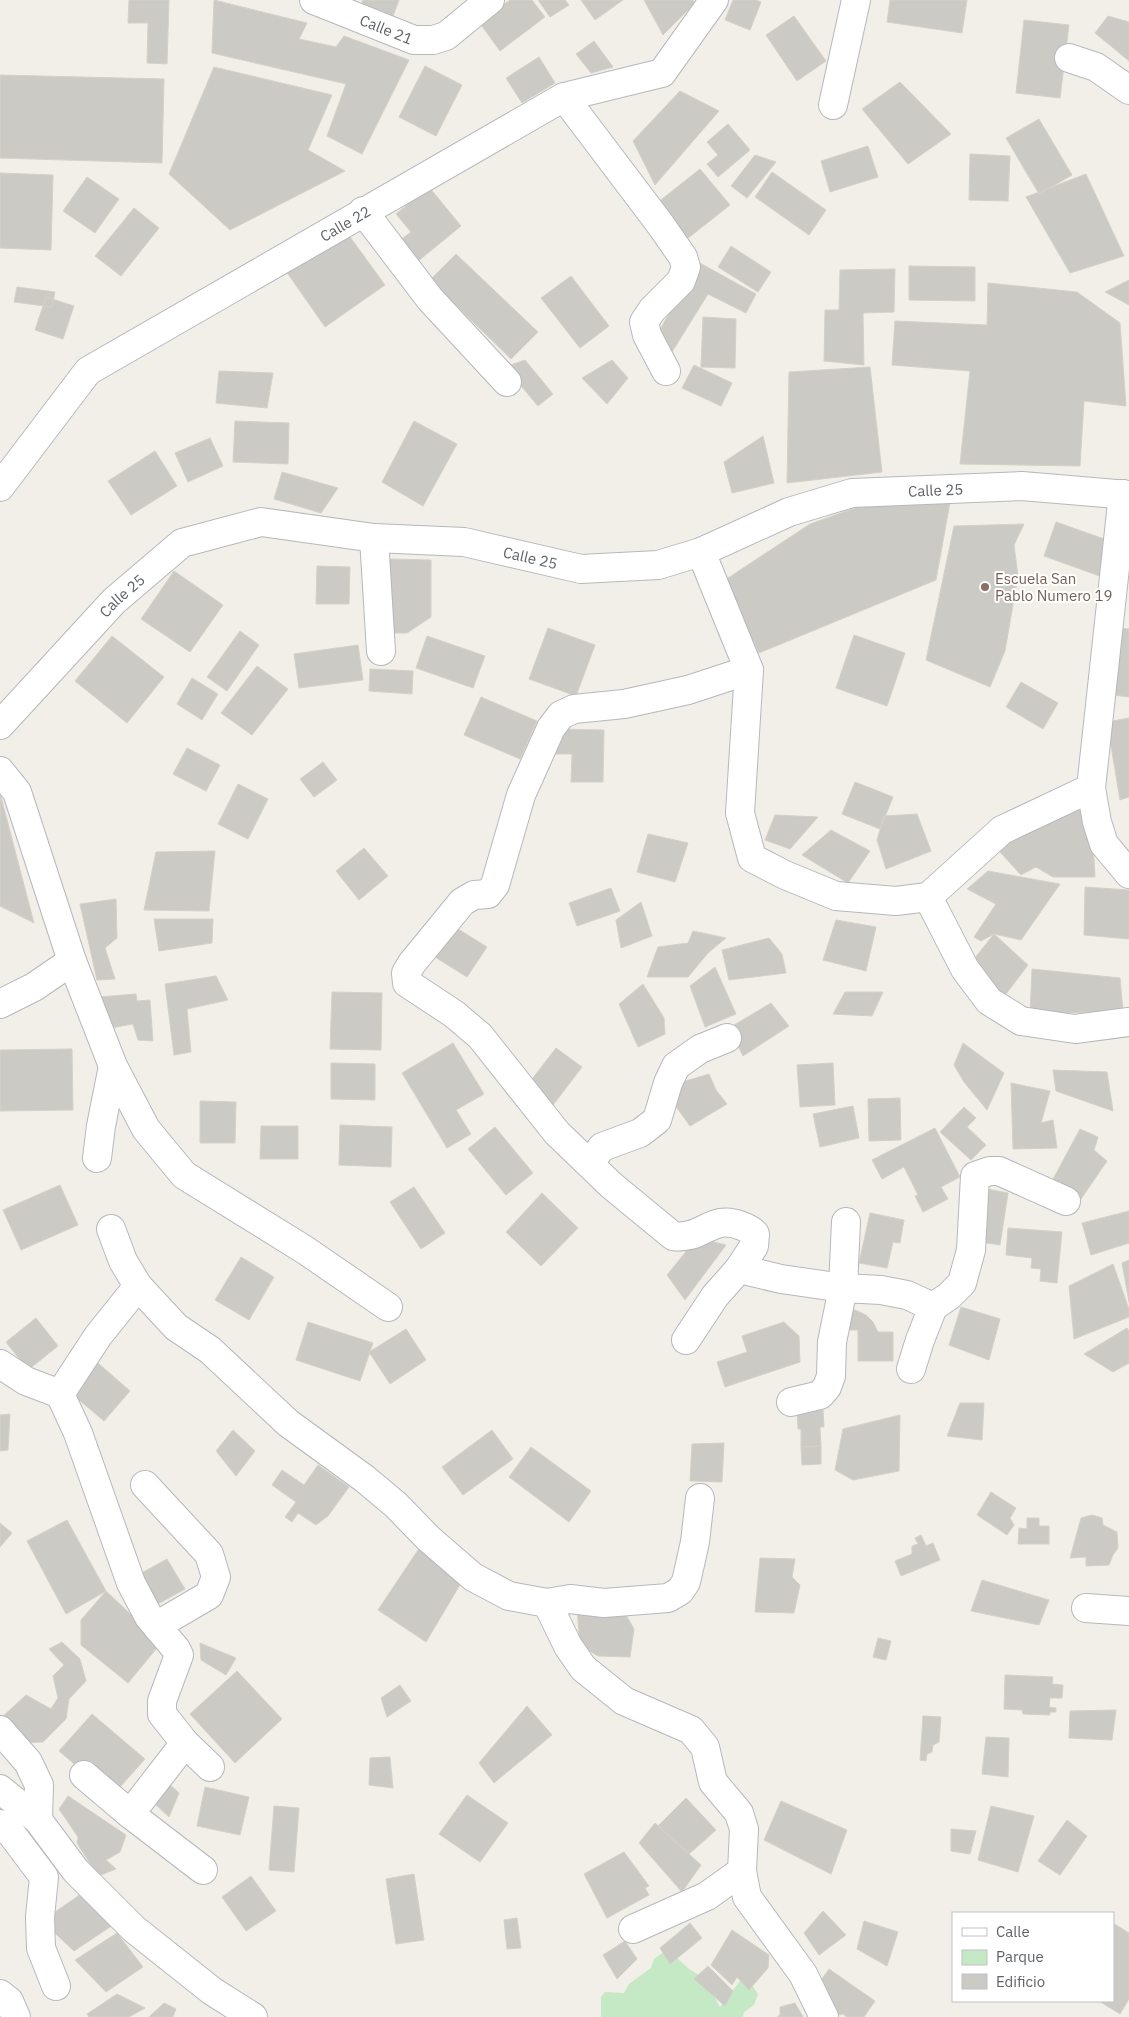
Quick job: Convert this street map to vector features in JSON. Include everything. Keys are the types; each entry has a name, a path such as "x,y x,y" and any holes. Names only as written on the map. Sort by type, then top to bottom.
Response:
{"street":[{"name":"Calle 21","path":"314,0 414,40 433,40 446,36 490,0"},
{"name":"Calle 22","path":"0,487 88,371 564,97 662,74 714,0"},
{"path":"833,105 856,0"},
{"path":"1068,58 1096,67 1129,90"},
{"path":"564,97 683,257 686,267 681,281 652,310 644,322 647,335 666,371"},
{"path":"363,211 430,299 508,382"},
{"name":"Calle 25","path":"0,725 114,601 182,543 261,522 374,538 464,542 581,569 658,565 701,552 790,512 852,493 1022,486 1126,494"},
{"path":"1126,494 1091,788 1097,822 1104,844 1129,874"},
{"path":"374,538 381,651"},
{"path":"701,552 749,670 740,813 752,858 785,875 836,896 896,901 928,897 1002,830 1091,788"},
{"path":"686,1340 715,1296 740,1269 754,1246 756,1234 752,1230 732,1222 717,1223 694,1235 685,1237 673,1236 611,1185 557,1133 480,1036 454,1014 407,983 406,972 462,902 474,895 488,894 495,885 521,795 551,728 561,716 574,709 624,704 688,690 749,670"},
{"path":"0,771 17,792 72,961 113,1066 146,1129 184,1175 305,1250 388,1307"},
{"path":"928,897 943,922 965,969 989,1001 1022,1021 1075,1029 1129,1022"},
{"path":"0,1004 34,987 72,961"},
{"path":"589,1163 602,1147 640,1133 657,1120 668,1083 676,1066 700,1049 727,1038"},
{"path":"97,1158 101,1126 113,1066"},
{"path":"911,1369 933,1307 949,1296 962,1283 971,1250 975,1176 990,1171 999,1171 1066,1201"},
{"path":"791,1402 820,1394 827,1387 831,1376 832,1342 843,1288 846,1222"},
{"path":"111,1228 123,1261 138,1286 176,1327 210,1350 288,1423 365,1479 396,1505 428,1538 473,1577 509,1596 547,1603 570,1600 604,1603 668,1598 680,1591 686,1582 695,1542 700,1498"},
{"path":"740,1269 781,1279 843,1288 881,1290 907,1295 933,1307"},
{"path":"60,1394 98,1336 138,1286"},
{"path":"0,1364 26,1381 60,1394 78,1433 131,1583 149,1617 176,1649 179,1656 162,1701 162,1714 185,1743 210,1767"},
{"path":"145,1485 209,1554 216,1577 209,1595 168,1619 158,1628"},
{"path":"547,1603 568,1646 583,1668 624,1701 691,1730 705,1747 713,1782 740,1813 744,1829 742,1871 747,1897 803,1974 824,2017"},
{"path":"1086,1608 1129,1611"},
{"path":"0,1730 28,1762 39,1785 38,1820"},
{"path":"130,1814 185,1743"},
{"path":"84,1775 130,1814 203,1870"},
{"path":"0,1789 38,1820 76,1871 134,1928 212,1991 253,2017"},
{"path":"0,1824 6,1828 44,1877 40,1917 41,1948 56,1986"},
{"path":"633,1929 707,1896 742,1871"},
{"path":"0,1994 9,2000 16,2017"}],"green space":[{"path":"665,1951 704,1978 720,2007 741,1980 751,1984 758,1994 754,2005 744,2012 743,2017 601,2017 601,1997 605,1992 624,1993 629,1984 651,1968 654,1959"}],"building":[{"path":"129,0 169,0 167,64 147,63 148,23 128,23"},
{"path":"214,0 307,23 299,39 336,47 344,36 409,60 362,154 327,136 346,84 212,53"},
{"path":"363,0 399,0 393,16 362,3"},
{"path":"510,0 532,0 545,17 500,51 479,22"},
{"path":"538,0 565,0 569,5 550,17"},
{"path":"581,0 623,0 595,20"},
{"path":"644,0 693,0 695,3 663,35"},
{"path":"733,0 756,0 761,2 750,30 725,20"},
{"path":"890,0 967,0 962,33 887,22"},
{"path":"794,16 826,61 797,81 766,35"},
{"path":"1108,16 1129,22 1129,61 1095,33"},
{"path":"1024,20 1069,25 1060,98 1016,93"},
{"path":"594,41 613,67 591,73 576,54"},
{"path":"539,57 555,83 522,103 506,78"},
{"path":"425,66 462,85 436,136 399,117"},
{"path":"214,67 332,95 308,150 345,171 230,230 169,174"},
{"path":"0,75 164,79 162,163 0,158"},
{"path":"900,82 951,134 908,164 862,109"},
{"path":"680,91 719,111 655,185 633,141"},
{"path":"1039,119 1072,175 1039,194 1006,138"},
{"path":"728,124 750,150 718,177 707,164 718,155 707,142"},
{"path":"868,146 878,177 830,192 821,161"},
{"path":"970,154 1010,156 1008,201 969,200"},
{"path":"755,155 776,162 747,198 731,186"},
{"path":"700,169 730,205 687,239 657,203"},
{"path":"772,172 826,210 809,235 755,197"},
{"path":"0,173 53,175 51,250 0,248"},
{"path":"1086,174 1124,256 1070,273 1026,197"},
{"path":"87,177 119,199 95,233 63,211"},
{"path":"429,187 461,226 417,262 399,241 411,232 396,214"},
{"path":"134,208 159,228 121,276 95,256"},
{"path":"345,230 385,285 325,327 286,271"},
{"path":"731,246 771,272 758,292 718,267"},
{"path":"456,254 538,332 511,359 430,280"},
{"path":"698,262 756,294 746,313 708,294 672,352 653,342"},
{"path":"909,266 975,267 975,301 909,300"},
{"path":"895,269 894,312 863,313 864,365 824,361 825,310 839,310 840,270"},
{"path":"571,276 609,326 580,348 541,298"},
{"path":"1129,280 1129,305 1105,292"},
{"path":"988,283 1077,292 1120,323 1126,406 1084,401 1080,466 960,464 970,371 892,365 895,321 987,325"},
{"path":"17,287 55,292 52,307 14,302"},
{"path":"46,297 74,306 63,339 35,330"},
{"path":"703,317 736,319 735,368 701,367"},
{"path":"525,360 553,394 538,406 505,367"},
{"path":"612,360 628,378 607,404 582,378"},
{"path":"694,365 732,383 721,406 682,388"},
{"path":"870,367 882,472 787,483 789,372"},
{"path":"219,371 273,373 267,408 216,403"},
{"path":"235,421 289,423 288,464 233,462"},
{"path":"414,421 457,444 423,506 382,482"},
{"path":"763,436 774,483 732,493 724,462"},
{"path":"210,438 223,466 188,482 175,453"},
{"path":"155,451 177,486 131,515 108,481"},
{"path":"282,472 338,488 321,513 274,499"},
{"path":"951,497 936,580 759,653 725,580 810,524 866,504"},
{"path":"1056,522 1107,540 1105,578 1044,556"},
{"path":"1024,524 1014,545 1018,576 1005,651 990,687 926,660 954,526"},
{"path":"388,559 431,560 431,617 407,633 387,633"},
{"path":"317,566 350,567 349,604 316,604"},
{"path":"174,571 223,605 190,652 141,619"},
{"path":"548,628 595,645 576,696 529,679"},
{"path":"1120,628 1129,629 1129,697 1113,695"},
{"path":"240,631 259,645 227,691 207,677"},
{"path":"854,635 905,653 887,706 836,688"},
{"path":"112,636 164,677 127,723 75,681"},
{"path":"427,636 485,656 473,688 416,668"},
{"path":"358,645 363,680 299,688 294,654"},
{"path":"257,666 288,689 252,735 221,713"},
{"path":"370,669 413,671 412,694 369,691"},
{"path":"192,678 218,694 202,720 177,704"},
{"path":"1021,682 1058,703 1043,729 1006,707"},
{"path":"481,697 537,721 520,759 464,735"},
{"path":"1129,718 1129,797 1120,800 1107,722"},
{"path":"555,729 604,730 603,782 571,782 572,754 555,754"},
{"path":"187,748 220,765 206,791 173,774"},
{"path":"323,762 337,780 314,797 300,779"},
{"path":"855,782 893,797 880,829 842,814"},
{"path":"238,784 268,799 248,839 218,824"},
{"path":"0,793 34,923 0,906"},
{"path":"1061,805 1091,809 1095,877 1053,877 1036,867 1021,875 1000,852 1021,829"},
{"path":"917,814 931,851 886,869 877,840 884,816"},
{"path":"775,815 818,817 790,849 765,840"},
{"path":"831,830 870,851 848,883 802,855"},
{"path":"648,834 688,843 675,882 637,872"},
{"path":"364,848 388,876 359,900 336,871"},
{"path":"215,851 209,911 144,910 156,852"},
{"path":"988,871 1060,884 1021,940 994,934 981,941 974,937 996,904 967,889"},
{"path":"1085,887 1129,890 1129,939 1084,935"},
{"path":"611,888 620,911 577,926 569,903"},
{"path":"116,899 117,938 105,948 115,979 97,980 80,904"},
{"path":"641,902 652,936 621,948 616,920"},
{"path":"154,919 213,919 212,943 159,951"},
{"path":"836,920 876,927 866,971 823,960"},
{"path":"450,924 487,947 467,977 430,954"},
{"path":"693,931 726,938 708,953 688,977 647,977 658,947 688,943"},
{"path":"994,934 1028,965 1003,998 970,964"},
{"path":"769,938 782,954 786,973 729,980 722,950"},
{"path":"715,967 736,1014 705,1027 690,986"},
{"path":"1032,969 1120,978 1123,1011 1030,1014"},
{"path":"216,976 228,1000 187,1009 191,1052 174,1055 165,984"},
{"path":"643,984 664,1018 665,1034 638,1047 619,1004"},
{"path":"332,992 382,993 381,1050 330,1049"},
{"path":"845,992 883,992 872,1016 833,1014"},
{"path":"136,994 137,1001 150,1000 153,1041 138,1040 133,1024 111,1028 99,997"},
{"path":"771,1003 789,1026 743,1056 729,1028"},
{"path":"453,1043 484,1094 456,1110 471,1134 447,1148 402,1073"},
{"path":"963,1043 1004,1073 987,1110 964,1082 954,1065"},
{"path":"556,1048 582,1067 550,1109 529,1083"},
{"path":"72,1049 73,1110 0,1111 0,1050"},
{"path":"331,1063 375,1064 375,1100 331,1099"},
{"path":"833,1063 835,1105 800,1107 797,1065"},
{"path":"1053,1070 1107,1072 1113,1111 1056,1091"},
{"path":"709,1074 716,1090 727,1104 690,1126 672,1101 679,1083"},
{"path":"1011,1083 1050,1091 1041,1123 1053,1120 1057,1148 1013,1149"},
{"path":"900,1098 901,1140 869,1141 868,1099"},
{"path":"200,1101 236,1102 235,1143 200,1143"},
{"path":"853,1106 859,1138 820,1147 813,1114"},
{"path":"964,1107 976,1118 967,1127 986,1145 971,1160 940,1132"},
{"path":"340,1125 392,1127 391,1167 339,1165"},
{"path":"261,1126 298,1126 298,1159 260,1159"},
{"path":"495,1127 533,1173 506,1195 468,1149"},
{"path":"935,1128 960,1177 941,1187 948,1199 923,1212 915,1196 918,1195 904,1167 882,1179 872,1160"},
{"path":"1080,1129 1098,1137 1094,1150 1107,1161 1081,1199 1051,1183"},
{"path":"60,1185 78,1225 21,1250 3,1210"},
{"path":"414,1187 445,1233 421,1249 390,1202"},
{"path":"982,1188 1008,1193 1000,1245 974,1241"},
{"path":"542,1193 578,1228 541,1266 506,1232"},
{"path":"1129,1211 1129,1243 1091,1255 1082,1223"},
{"path":"870,1213 904,1220 900,1243 893,1242 887,1268 859,1263"},
{"path":"1008,1228 1062,1232 1057,1283 1040,1281 1041,1269 1031,1268 1032,1258 1006,1255"},
{"path":"697,1238 726,1245 685,1300 667,1275"},
{"path":"241,1257 274,1277 249,1320 215,1300"},
{"path":"1129,1260 1129,1302 1122,1263"},
{"path":"1113,1264 1129,1309 1129,1317 1074,1339 1069,1286"},
{"path":"961,1307 1000,1319 989,1360 949,1345"},
{"path":"855,1310 866,1315 873,1322 878,1332 893,1332 893,1361 858,1361 858,1330 845,1330 844,1312"},
{"path":"36,1318 58,1346 28,1370 6,1342"},
{"path":"308,1322 373,1343 360,1381 296,1360"},
{"path":"784,1322 799,1336 800,1362 725,1387 717,1362 747,1352 742,1336"},
{"path":"1127,1328 1129,1331 1129,1363 1113,1372 1084,1354"},
{"path":"406,1329 426,1360 390,1384 369,1352"},
{"path":"98,1363 130,1391 104,1421 72,1394"},
{"path":"960,1403 984,1403 982,1440 947,1436"},
{"path":"823,1410 824,1427 820,1427 821,1446 801,1447 801,1429 798,1429 797,1411"},
{"path":"10,1414 8,1450 0,1451 0,1415"},
{"path":"900,1415 899,1471 853,1480 835,1470 843,1429"},
{"path":"233,1430 255,1451 236,1476 216,1451"},
{"path":"492,1430 513,1459 463,1495 442,1467"},
{"path":"724,1443 722,1482 690,1481 692,1444"},
{"path":"821,1446 821,1464 802,1465 801,1447"},
{"path":"531,1447 591,1491 569,1522 509,1477"},
{"path":"318,1465 349,1487 328,1516 316,1525 298,1513 292,1522 285,1517 296,1502 272,1485 282,1470 304,1485"},
{"path":"991,1492 1016,1508 1010,1518 1014,1525 1007,1535 977,1515"},
{"path":"1092,1515 1102,1518 1103,1525 1117,1532 1118,1548 1109,1565 1086,1566 1086,1557 1070,1558 1081,1518"},
{"path":"1027,1518 1039,1518 1039,1526 1049,1526 1049,1544 1018,1544 1019,1528 1027,1529"},
{"path":"67,1520 106,1591 66,1614 27,1541"},
{"path":"0,1523 12,1533 0,1547"},
{"path":"921,1535 926,1546 933,1543 940,1560 901,1576 895,1561 912,1554 912,1546 918,1544 915,1538"},
{"path":"420,1547 461,1583 426,1642 378,1610"},
{"path":"760,1558 795,1559 792,1577 800,1585 794,1613 755,1612"},
{"path":"167,1559 185,1589 156,1605 138,1575"},
{"path":"982,1580 1049,1600 1039,1625 971,1611"},
{"path":"106,1591 161,1643 128,1683 81,1645 81,1620"},
{"path":"577,1608 625,1613 634,1629 630,1657 598,1656 580,1645"},
{"path":"878,1638 891,1641 886,1660 873,1657"},
{"path":"62,1642 80,1659 86,1681 69,1699 66,1719 43,1742 15,1743 0,1719 26,1695 51,1709 58,1698 53,1676 64,1665 49,1649"},
{"path":"200,1643 236,1658 226,1675 201,1660"},
{"path":"237,1671 282,1719 235,1763 190,1714"},
{"path":"1005,1675 1053,1677 1052,1684 1063,1685 1062,1698 1050,1698 1049,1707 1056,1708 1056,1712 1050,1712 1050,1715 1023,1714 1022,1710 1004,1709"},
{"path":"400,1685 411,1701 387,1717 381,1698"},
{"path":"527,1706 552,1735 494,1783 479,1763"},
{"path":"1116,1710 1112,1740 1069,1738 1070,1711"},
{"path":"92,1714 145,1759 112,1796 59,1751"},
{"path":"923,1716 941,1717 939,1742 933,1745 932,1752 927,1754 926,1761 920,1760"},
{"path":"986,1737 1009,1738 1008,1777 982,1774"},
{"path":"390,1757 393,1788 369,1785 370,1758"},
{"path":"168,1783 179,1793 169,1817 154,1803"},
{"path":"205,1787 249,1797 240,1835 197,1826"},
{"path":"467,1795 508,1823 480,1862 439,1834"},
{"path":"68,1796 126,1835 120,1852 106,1860 116,1869 98,1876 77,1843 78,1837 59,1809"},
{"path":"686,1798 716,1830 689,1854 658,1826"},
{"path":"781,1801 847,1830 831,1874 764,1840"},
{"path":"274,1806 299,1808 294,1872 269,1870"},
{"path":"991,1806 1034,1816 1018,1872 978,1860"},
{"path":"1067,1820 1087,1836 1060,1875 1038,1861"},
{"path":"655,1823 701,1865 682,1892 639,1843"},
{"path":"951,1829 976,1831 970,1854 951,1851"},
{"path":"624,1852 649,1886 645,1888 649,1895 607,1918 584,1874"},
{"path":"414,1874 424,1940 396,1944 386,1879"},
{"path":"251,1876 276,1911 246,1931 222,1897"},
{"path":"81,1894 113,1925 74,1951 42,1921"},
{"path":"823,1911 846,1935 819,1955 804,1933"},
{"path":"517,1918 521,1948 507,1949 504,1920"},
{"path":"864,1921 898,1932 887,1966 857,1949"},
{"path":"690,1923 702,1938 670,1964 660,1948"},
{"path":"1114,1924 1129,1933 1129,1999 1120,2014 1101,2002 1114,2002"},
{"path":"732,1930 769,1955 768,1968 749,1990 737,1977 732,1985 711,1965"},
{"path":"117,1933 143,1967 106,1992 75,1960"},
{"path":"625,1941 637,1959 617,1979 603,1955"},
{"path":"708,1966 733,1991 725,2006 694,1979"},
{"path":"829,1969 875,2001 864,2017 847,2017 843,2014 824,2017 812,1993"},
{"path":"117,1994 145,2008 129,2017 89,2017 87,2014"},
{"path":"164,2003 176,2009 173,2017 149,2017"},
{"path":"795,2003 803,2017 777,2017 780,2015 780,2007"}],"place":[{"name":"Escuela San Pablo Numero 19","path":"985,587"}]}
